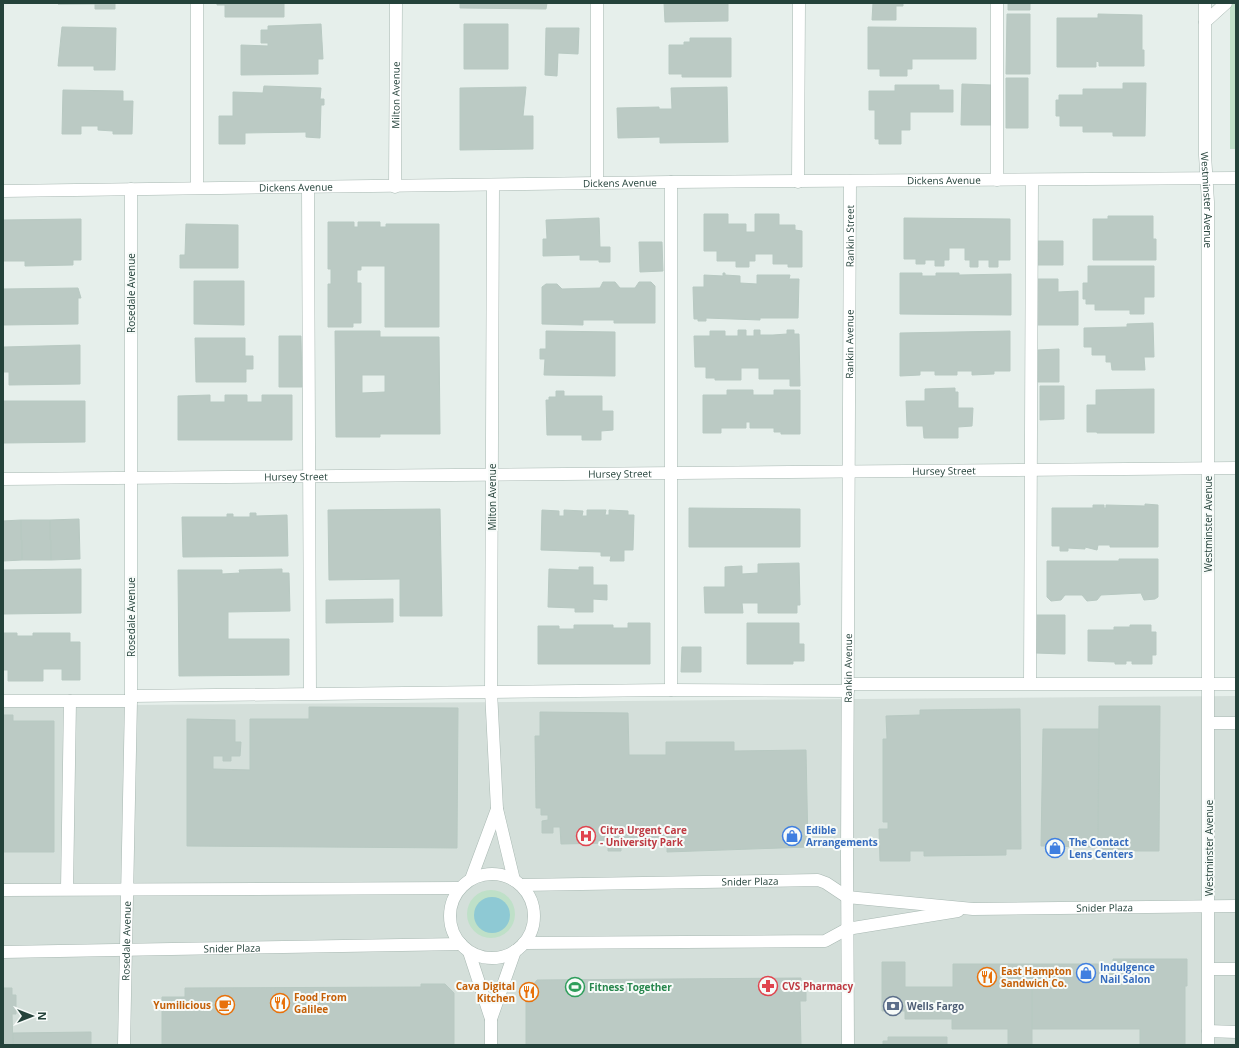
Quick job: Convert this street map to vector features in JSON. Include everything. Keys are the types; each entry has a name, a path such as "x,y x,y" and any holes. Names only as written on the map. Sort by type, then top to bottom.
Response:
{"street":[{"path":"197,3 197,187"},
{"name":"Milton Avenue","path":"395,187 396,3"},
{"path":"597,3 597,183"},
{"path":"798,182 799,3"},
{"path":"997,3 997,180"},
{"name":"Westminster Avenue","path":"1205,3 1205,155 1208,202 1208,1045"},
{"path":"1205,22 1226,3"},
{"name":"Dickens Avenue","path":"3,191 131,190 197,187 395,187 671,182 1236,178"},
{"path":"1030,683 1032,180"},
{"name":"Rankin Street","path":"849,291 850,181"},
{"path":"671,182 671,690"},
{"name":"Milton Avenue","path":"493,185 491,691 498,810 518,882"},
{"path":"308,187 310,693"},
{"name":"Rosedale Avenue","path":"124,1045 131,698 131,190"},
{"name":"Rankin Avenue","path":"848,1045 849,291"},
{"name":"Hursey Street","path":"3,479 1236,468"},
{"path":"3,701 70,701 310,693 671,690 1030,683 1236,684"},
{"path":"67,889 70,701"},
{"path":"1209,723 1236,723"},
{"name":"Milton Avenue","path":"470,879 498,810"},
{"path":"491,1019 520,947 532,929 534,914 530,898 518,882 504,875 493,873 481,874 470,879 459,888 452,901 449,917 452,932 465,948 491,1019 491,1045"},
{"name":"Snider Plaza","path":"518,882 818,880 826,883 847,897 973,909 1236,906"},
{"path":"3,890 459,888"},
{"name":"Snider Plaza","path":"520,947 818,941 829,940 847,929 973,909"},
{"path":"465,948 480,956 492,958 504,956 520,947"},
{"name":"Snider Plaza","path":"3,952 465,948"},
{"path":"1209,969 1236,969"},
{"path":"1208,1031 1236,1032"}],"shaded area":[{"path":"1236,696 1236,1045 3,1045 3,706"}],"green space":[{"path":"1230,3 1236,3 1236,149 1230,149"},
{"path":"491,890 500,892 508,897 513,905 515,914 513,923 508,931 500,936 491,938 482,936 474,931 469,923 467,914 469,905 474,897 482,892"}],"water":[{"path":"489,897 495,897 505,902 510,915 505,928 495,933 489,933 479,928 474,918 474,912 479,902"}],"building":[{"path":"115,3 115,9 95,9 95,4 58,4"},
{"path":"217,3 284,3 284,17 225,17 225,5 217,5"},
{"path":"460,3 547,3 546,9 460,8"},
{"path":"664,3 728,3 728,21 665,22"},
{"path":"873,3 903,3 903,6 896,6 896,20 872,20"},
{"path":"1008,3 1030,3 1030,10 1008,10"},
{"path":"1007,14 1030,14 1030,74 1006,74"},
{"path":"1098,14 1142,15 1142,50 1144,50 1144,66 1099,66 1099,62 1096,61 1096,67 1057,67 1057,18 1098,18"},
{"path":"321,24 323,59 318,59 318,74 241,75 241,45 268,46 268,43 261,43 261,30 268,30 268,26"},
{"path":"464,24 508,24 508,69 464,69"},
{"path":"62,27 116,28 115,70 94,70 94,66 58,66"},
{"path":"868,27 976,28 976,59 912,59 912,69 907,69 907,76 880,76 880,69 868,69"},
{"path":"546,28 579,28 578,54 558,53 557,76 545,75"},
{"path":"690,38 731,38 731,77 682,77 682,74 669,74 669,45 684,45 684,42 690,42"},
{"path":"1006,78 1028,78 1028,128 1006,128"},
{"path":"1123,83 1146,83 1145,136 1113,136 1113,132 1083,132 1083,126 1060,126 1060,116 1056,116 1056,100 1059,100 1059,95 1083,95 1083,89 1123,89"},
{"path":"962,84 991,85 991,125 961,125"},
{"path":"895,85 939,85 939,90 953,90 953,112 910,112 910,130 901,130 901,144 879,144 879,139 875,139 875,110 869,110 869,91 895,91"},
{"path":"264,86 321,88 320,99 324,99 324,105 321,105 320,138 306,137 306,132 245,133 245,144 219,144 219,116 233,116 233,92 263,93"},
{"path":"526,87 523,116 533,116 533,149 460,150 460,88"},
{"path":"727,87 728,142 660,143 660,137 618,138 617,108 659,107 659,109 672,109 671,88"},
{"path":"63,90 123,91 123,101 133,101 132,134 113,134 113,131 98,130 98,126 81,126 81,134 62,134"},
{"path":"704,214 728,214 728,224 746,224 746,232 755,232 755,214 779,214 779,225 795,225 795,230 802,231 802,267 788,267 788,264 773,264 773,254 755,254 755,261 749,261 749,267 736,267 736,261 717,261 717,251 704,251"},
{"path":"1108,216 1153,216 1153,239 1156,239 1156,260 1093,260 1093,219 1108,219"},
{"path":"599,218 600,247 610,247 610,262 599,262 599,260 580,260 580,255 543,256 543,239 547,239 546,220"},
{"path":"904,218 1010,219 1010,260 998,260 998,267 989,267 989,260 978,260 978,267 970,267 970,260 965,260 965,248 949,248 949,260 944,260 944,266 935,266 935,260 925,260 925,264 916,264 916,259 904,259"},
{"path":"81,219 81,260 73,260 73,265 25,266 25,261 3,261 3,220"},
{"path":"328,222 354,222 354,227 358,227 358,222 380,222 380,227 386,227 386,224 439,224 439,327 385,327 385,266 361,266 361,270 357,270 357,283 361,283 361,323 353,323 353,327 328,327 328,284 331,284 331,269 328,269"},
{"path":"186,224 238,225 238,268 180,268 180,255 185,255"},
{"path":"1038,241 1063,241 1063,265 1038,265"},
{"path":"639,242 662,242 663,271 640,272"},
{"path":"1088,266 1154,266 1154,297 1144,297 1144,314 1130,314 1130,310 1095,310 1095,304 1086,304 1086,299 1083,299 1083,283 1088,283"},
{"path":"723,273 725,273 725,275 740,276 740,283 757,284 757,275 790,275 789,279 799,279 798,318 760,318 760,320 706,318 706,321 698,321 698,319 694,319 693,287 704,287 704,275 723,276"},
{"path":"900,273 922,273 922,276 936,276 936,273 959,273 959,275 1011,274 1011,315 900,314"},
{"path":"1037,279 1058,279 1058,292 1078,291 1078,325 1037,325"},
{"path":"194,281 244,281 244,325 194,324"},
{"path":"603,282 615,282 620,288 635,288 639,282 651,282 655,286 655,323 614,323 614,320 583,320 583,325 542,324 542,287 546,284 557,284 562,289 600,288"},
{"path":"78,288 81,298 78,298 78,324 3,325 3,289"},
{"path":"1153,323 1154,357 1144,357 1145,370 1112,370 1111,362 1106,362 1106,355 1092,355 1092,347 1084,347 1084,328 1127,327 1127,324"},
{"path":"738,330 746,330 746,336 754,336 754,330 760,330 760,335 787,334 787,330 794,330 794,334 799,334 800,386 790,386 790,379 759,379 759,368 741,368 741,380 715,380 715,378 706,378 706,367 695,367 694,336 710,336 710,331 725,331 725,336 738,336"},
{"path":"335,331 380,331 380,337 439,337 440,434 380,434 380,437 336,437","holes":["362,375 385,375 385,392 362,393"]},
{"path":"546,331 615,332 615,376 544,375 545,359 540,359 540,349 546,349"},
{"path":"1010,331 1010,371 994,371 994,374 972,375 972,371 957,371 957,375 935,375 935,371 920,371 920,375 900,376 900,333"},
{"path":"279,336 301,336 302,387 279,387"},
{"path":"195,338 245,338 245,356 253,356 253,369 246,369 246,382 196,382"},
{"path":"80,345 80,384 9,385 9,372 4,372 4,347"},
{"path":"1059,349 1059,382 1038,382 1038,350"},
{"path":"1040,386 1064,386 1064,419 1040,420"},
{"path":"955,388 955,392 958,392 958,408 973,408 972,426 958,427 958,438 924,438 923,426 907,426 906,401 925,401 925,389"},
{"path":"1154,389 1154,433 1087,432 1087,405 1096,405 1096,390"},
{"path":"727,390 753,390 753,395 774,395 774,390 800,390 800,434 781,434 781,432 774,432 774,428 750,428 750,422 746,422 746,428 721,428 721,433 703,433 703,395 727,395"},
{"path":"556,391 564,391 564,396 602,396 602,411 613,411 613,430 601,431 601,440 582,440 582,435 547,435 546,400 549,400 549,397 556,397"},
{"path":"210,395 210,402 225,402 225,395 247,395 247,402 262,402 262,395 292,395 292,440 178,440 178,396"},
{"path":"3,401 85,401 85,442 3,443"},
{"path":"1145,504 1158,505 1158,547 1110,547 1110,545 1098,545 1097,550 1085,547 1085,549 1068,548 1068,551 1060,551 1060,546 1052,546 1052,508 1093,508 1093,505 1104,505 1104,508 1106,508 1106,505 1145,506"},
{"path":"689,508 800,509 800,547 689,547"},
{"path":"440,509 442,616 400,616 400,579 329,580 328,510"},
{"path":"542,510 559,511 559,516 564,516 564,510 583,511 582,516 587,516 587,510 606,510 605,515 609,515 609,510 628,511 628,515 634,515 633,550 624,550 624,561 610,561 611,556 601,556 601,552 541,550"},
{"path":"250,513 256,513 256,516 287,515 288,556 183,557 182,517 227,517 227,514 233,514 233,517 250,517"},
{"path":"79,519 80,559 51,560 50,520"},
{"path":"21,520 22,560 3,561 3,521"},
{"path":"21,520 50,520 51,560 22,560"},
{"path":"1119,559 1158,559 1158,597 1155,599 1144,600 1141,593 1101,595 1097,600 1087,601 1082,595 1065,595 1061,600 1051,601 1047,597 1047,561 1119,561"},
{"path":"799,563 800,605 797,605 797,613 758,613 758,603 742,603 743,613 705,613 704,587 725,587 725,567 742,566 742,574 758,573 758,564"},
{"path":"579,567 593,567 593,585 607,585 607,600 593,599 593,612 575,612 575,608 548,607 549,569 579,570"},
{"path":"81,569 81,613 3,614 3,570"},
{"path":"282,569 282,573 289,573 290,611 228,612 228,639 289,639 289,675 179,676 178,570 222,570 222,574 240,573 239,570"},
{"path":"393,599 393,622 326,623 326,600"},
{"path":"1035,615 1065,615 1065,654 1035,653"},
{"path":"628,623 650,623 650,664 538,664 538,626 559,626 559,629 574,629 574,625 613,625 613,628 628,628"},
{"path":"747,623 799,623 799,644 804,644 804,661 793,661 793,664 747,664"},
{"path":"1130,625 1151,625 1151,632 1156,632 1156,655 1152,655 1152,664 1132,664 1132,661 1126,661 1126,664 1115,664 1115,662 1088,661 1088,630 1114,630 1114,627 1130,627"},
{"path":"3,633 17,633 17,636 33,636 33,633 70,633 70,642 80,642 80,680 62,680 62,669 43,669 43,681 8,681 8,670 3,670"},
{"path":"682,647 701,647 701,672 681,672"},
{"path":"1099,706 1160,706 1159,851 1098,851"},
{"path":"309,707 458,708 457,848 187,846 187,719 235,720 235,742 241,742 240,756 231,756 231,761 223,761 223,756 213,756 213,769 250,770 250,719 309,719"},
{"path":"1020,709 1021,849 1006,849 1006,855 924,856 924,851 910,851 910,861 880,861 879,829 888,829 888,822 883,822 883,739 887,739 886,716 920,715 920,710"},
{"path":"540,712 628,713 629,755 666,755 666,742 734,742 734,751 806,750 808,847 667,852 667,844 621,844 621,851 608,851 608,843 561,844 560,827 553,827 553,833 542,833 542,821 548,820 548,815 541,815 541,808 536,808 535,736 540,736"},
{"path":"3,715 13,715 13,721 54,721 54,852 3,852"},
{"path":"1043,729 1099,729 1098,847 1041,846"},
{"path":"1113,959 1187,959 1187,986 1185,986 1185,1045 1140,1045 1140,1029 1032,1029 1032,964 1113,964"},
{"path":"882,962 905,962 905,987 953,987 953,964 1032,964 1032,1045 1008,1045 1008,1029 952,1029 952,1019 905,1019 905,1011 882,1011"},
{"path":"801,978 801,983 806,983 806,1001 800,1001 801,1045 526,1045 526,994 537,980"},
{"path":"421,984 445,984 454,993 454,1045 162,1045 162,997 185,997 185,988 421,987"},
{"path":"3,988 12,988 12,995 16,995 16,1014 12,1014 13,1045 3,1045"},
{"path":"91,1032 91,1045 13,1045 13,1033"},
{"path":"888,1037 947,1037 947,1045 883,1045 883,1041 888,1041"}],"place":[{"name":"Citra Urgent Care - University Park","path":"586,836"},
{"name":"Edible Arrangements","path":"792,836"},
{"name":"The Contact Lens Centers","path":"1055,848"},
{"name":"Indulgence Nail Salon","path":"1086,973"},
{"name":"East Hampton Sandwich Co.","path":"987,977"},
{"name":"CVS Pharmacy","path":"768,986"},
{"name":"Fitness Together","path":"575,987"},
{"name":"Cava Digital Kitchen","path":"529,992"},
{"name":"Food From Galilee","path":"280,1003"},
{"name":"Yumilicious","path":"225,1005"},
{"name":"Wells Fargo","path":"893,1006"}]}
